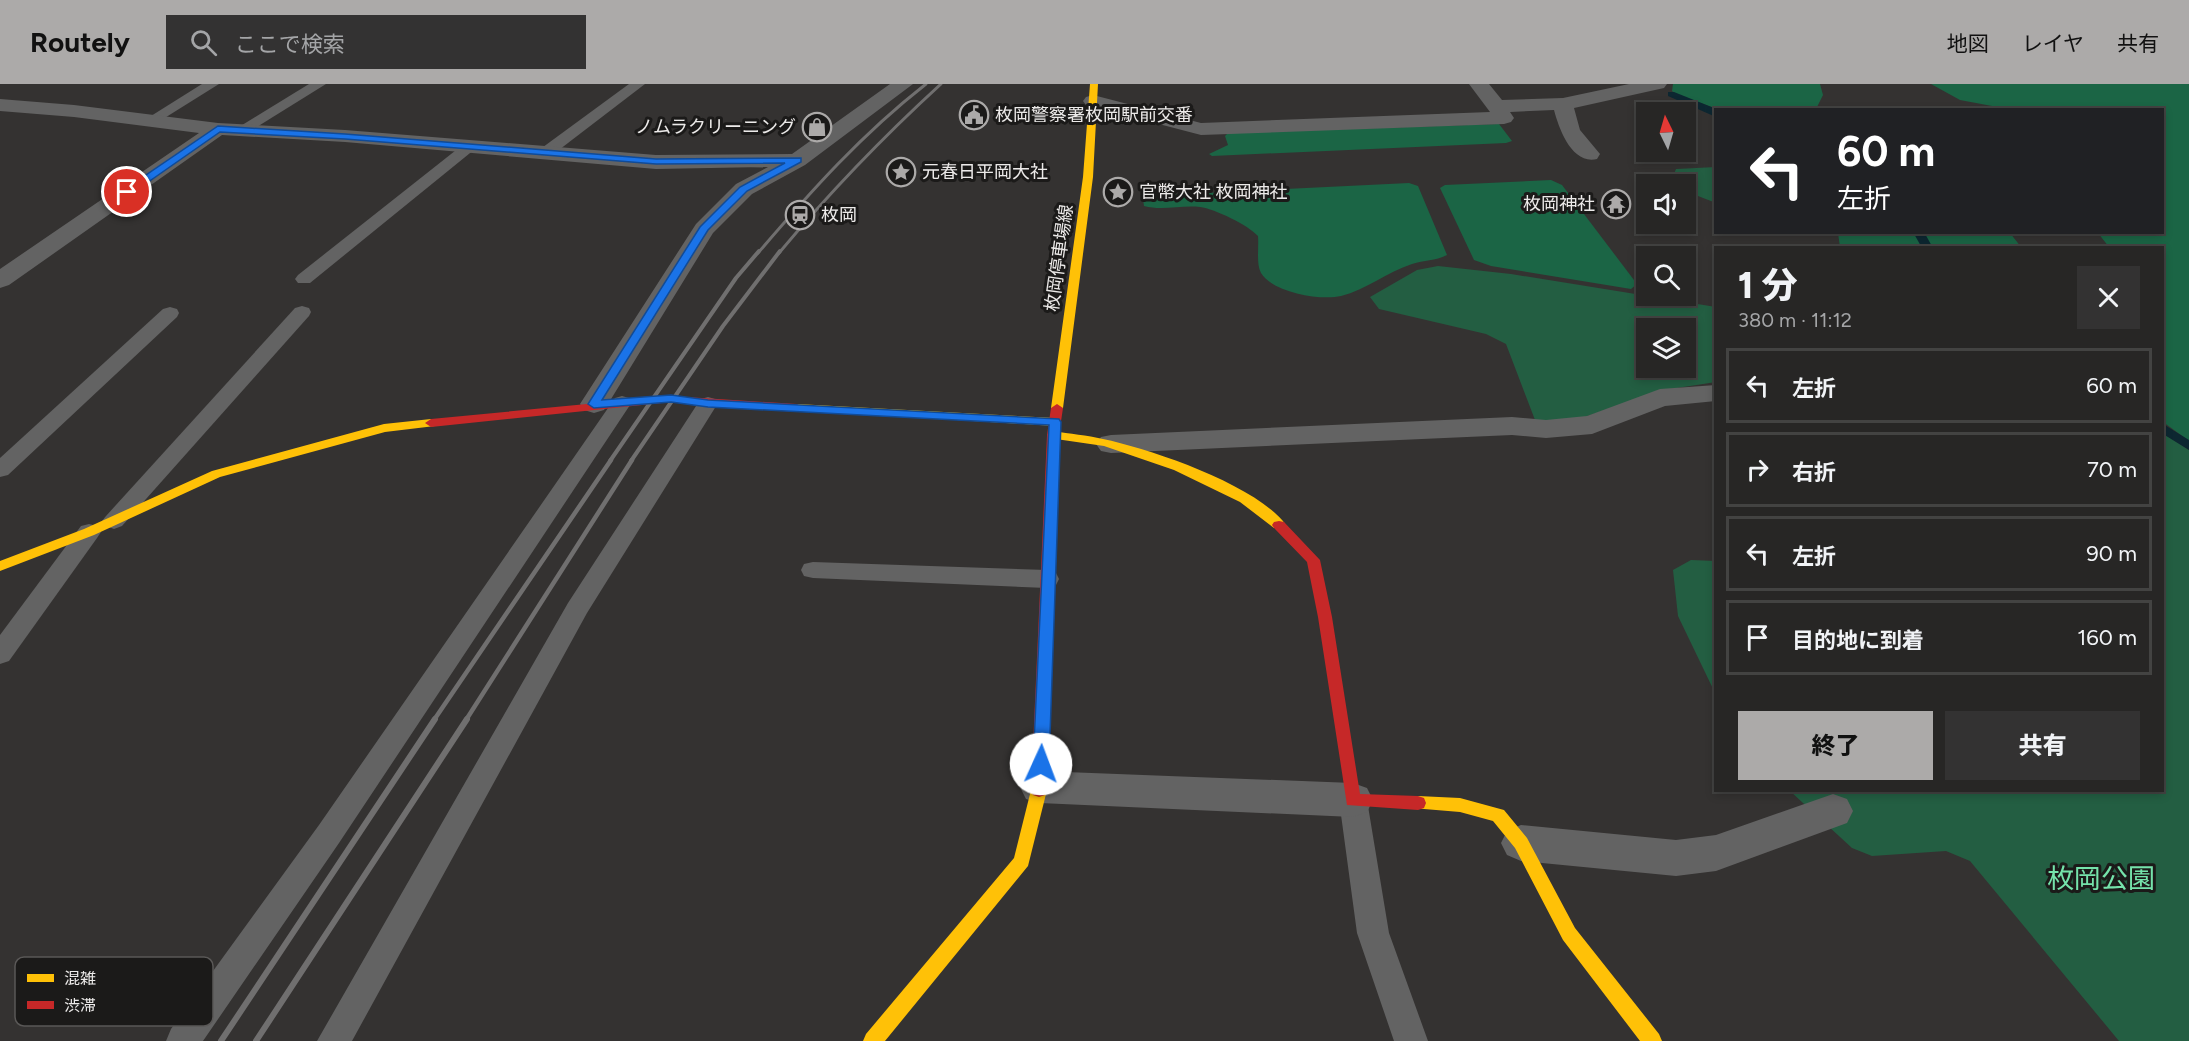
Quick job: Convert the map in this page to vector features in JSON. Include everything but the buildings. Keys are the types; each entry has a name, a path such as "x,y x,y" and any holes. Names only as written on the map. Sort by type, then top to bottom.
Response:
{"street":[{"path":"594,404 704,229 744,189 797,160 903,84"},
{"path":"1094,92 1201,129 1504,118 1479,84"},
{"path":"1496,106 1563,104 1657,84"},
{"path":"80,91 82,98 97,114"},
{"name":"枚岡停車場線","path":"873,1041 1022,861 1040,787 1054,429 1088,177 1094,92"},
{"path":"1563,104 1570,131 1589,154"},
{"path":"0,105 218,129 470,146 656,162 797,160"},
{"path":"0,280 218,129"},
{"path":"1111,444 1512,426 1558,428 1592,425 1660,398 1714,393"},
{"path":"0,566 89,532 216,474 384,428 563,410 594,404 671,399 1054,429 1111,444 1218,483 1268,513 1313,560 1325,617 1353,800"},
{"path":"1040,787 1460,804 1498,815 1521,843 1569,934 1652,1041"},
{"path":"1521,843 1676,858 1716,853 1833,811"}],"lane":[{"path":"150,121 212,84"},
{"path":"242,130 320,84"},
{"path":"545,153 638,84"},
{"path":"304,279 470,146"},
{"path":"114,521 302,312"},
{"path":"0,470 170,313"},
{"path":"213,998 336,824 622,402"},
{"path":"334,1041 576,609 708,403"},
{"path":"0,654 89,532"},
{"path":"813,570 1047,579"},
{"path":"1353,800 1373,933 1411,1041"},
{"path":"183,1041 194,1026"}],"green space":[{"path":"1673,84 1820,84 1823,95 1816,108 1714,108 1672,91"},
{"path":"1931,84 2189,84 2189,441 2164,423 2164,246 2108,246 2099,234 2164,234 2164,108 2003,108 1960,100"},
{"path":"1499,124 1512,141 1212,156 1209,154 1228,145 1225,136 1228,133"},
{"path":"1714,167 1714,202 1696,194 1696,174 1674,174 1676,169"},
{"path":"1551,180 1562,185 1636,285 1631,289 1491,266 1474,260 1440,188 1445,185"},
{"path":"1409,183 1418,186 1447,255 1412,264 1359,290 1332,297 1297,294 1267,280 1261,273 1259,265 1258,236 1231,218 1200,207 1144,206 1143,199 1146,196"},
{"path":"1838,234 2011,234 2020,246 1840,246"},
{"path":"1438,266 1511,274 1636,294 1636,306 1696,306 1696,304 1714,307 1714,382 1664,390 1573,421 1535,420 1506,344 1486,334 1379,309 1370,297 1417,270"},
{"name":"枚岡公園","path":"2164,434 2189,450 2189,1041 2119,1041 1970,861 1946,851 1872,856 1852,848 1791,792 2164,792"},
{"path":"1691,560 1714,561 1714,691 1678,616 1673,570"}],"waterway":[{"path":"1671,94 1714,112"},
{"path":"1919,234 1927,246"},
{"path":"2164,429 2189,446"}],"railway":[{"path":"758,253 838,164 880,123 926,84"},
{"path":"779,253 857,166 941,84"},
{"path":"610,461 736,278 759,251"},
{"path":"631,461 723,326 780,251"},
{"path":"434,720 611,460"},
{"path":"466,720 632,460"},
{"path":"221,1041 435,719"},
{"path":"256,1041 467,719"}],"traffic: slow":[{"path":"1057,408 1088,177 1094,84"},
{"path":"797,408 1055,422"},
{"path":"0,566 89,532 216,474 384,428 431,423"},
{"path":"1053,435 1106,443 1201,476 1245,499 1264,511 1279,525"},
{"path":"873,1041 1022,861 1039,790"},
{"path":"1418,803 1460,805 1498,815 1521,843 1569,934 1652,1041"}],"traffic: jam":[{"path":"431,423 671,399 797,408"},
{"path":"1039,790 1053,435 1057,408"},
{"path":"1279,525 1313,560 1325,617 1353,800 1418,803"}],"place":[{"name":"枚岡警察署枚岡駅前交番","path":"974,115"},
{"name":"ノムラクリーニング","path":"817,127"},
{"name":"元春日平岡大社","path":"901,172"},
{"name":"官幣大社 枚岡神社","path":"1118,192"},
{"name":"枚岡神社","path":"1616,204"},
{"name":"枚岡","path":"800,215"}],"route":[{"path":"127,192 218,129 345,136 656,162 797,160 744,189 704,229 594,404 671,399 1055,422 1041,764"}]}
